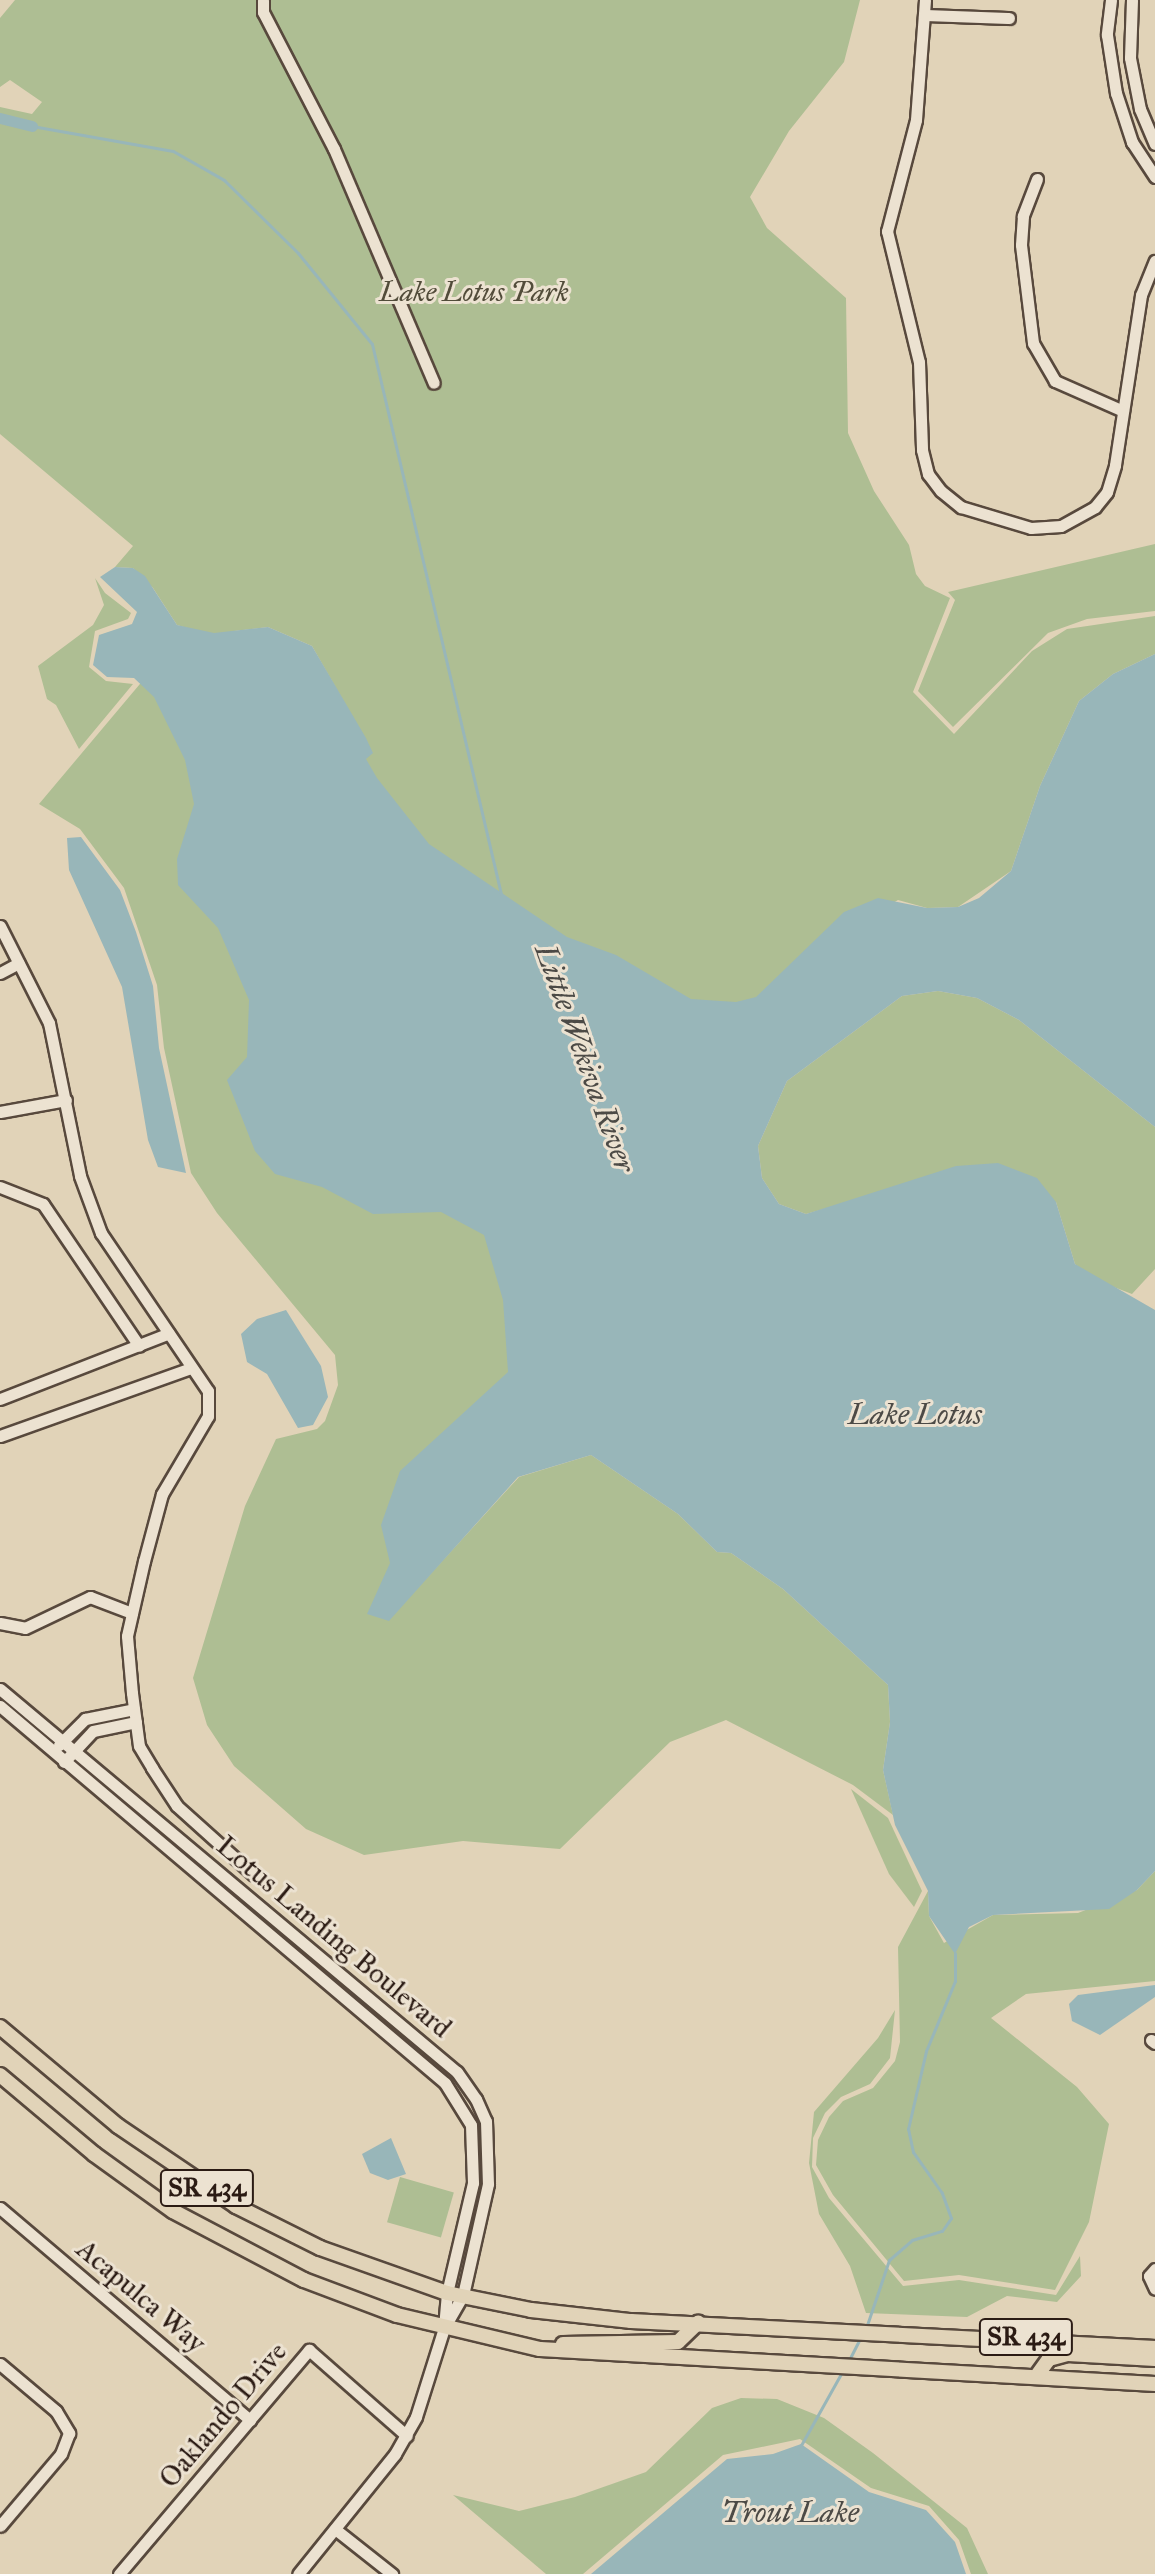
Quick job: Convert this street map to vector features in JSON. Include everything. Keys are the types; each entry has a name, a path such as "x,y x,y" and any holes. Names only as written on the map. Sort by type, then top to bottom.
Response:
{"main road":[{"name":"SR 434","path":"0,2027 118,2126 236,2206 320,2248 447,2293 568,2315 1155,2348"},
{"name":"SR 434","path":"0,2075 134,2184 216,2236 304,2280 444,2328 540,2349 1038,2374 1155,2384"},
{"path":"540,2349 573,2342 678,2342 698,2323"},
{"path":"1038,2374 1049,2359 1068,2354 1155,2359"}],"street":[{"path":"263,0 263,12 334,149 434,383"},
{"path":"925,0 916,120 887,231 889,257 919,362 922,450 928,474 961,507 998,521 1031,528 1061,526 1081,518 1107,492 1141,295 1155,261"},
{"path":"1111,0 1107,35 1116,93 1132,142 1155,177"},
{"path":"1132,0 1130,58 1140,109 1155,144"},
{"path":"924,15 1009,18"},
{"path":"1037,179 1023,216 1021,245 1033,343 1055,381 1123,411"},
{"path":"0,926 49,1023 80,1176 101,1233 208,1391 208,1416 162,1494 127,1636 139,1746 177,1806 254,1875"},
{"path":"0,973 19,963"},
{"path":"0,1112 66,1100"},
{"path":"0,1187 43,1204 139,1346"},
{"path":"0,1399 169,1333"},
{"path":"0,1436 191,1368"},
{"path":"0,1623 25,1628 90,1597 132,1613"},
{"name":"Lotus Landing Boulevard","path":"0,1689 457,2072 476,2099 486,2121 488,2184 463,2295 444,2328"},
{"name":"Lotus Landing Boulevard","path":"0,1706 454,2095 471,2125 473,2183 447,2293 444,2328"},
{"path":"52,1753 85,1719 134,1709"},
{"path":"85,1719 93,1731"},
{"path":"64,1762 93,1731 136,1722"},
{"name":"Acapulca Way","path":"0,2208 250,2420"},
{"path":"1155,2269 1149,2276 1155,2289"},
{"path":"298,2574 407,2436 444,2328"},
{"name":"Oaklando Drive","path":"119,2574 309,2350 407,2436"},
{"path":"0,2364 56,2411 69,2433 61,2454 1,2523"},
{"path":"335,2529 392,2574"}],"green space":[{"name":"Lake Lotus Park","path":"15,0 860,0 844,62 789,131 750,197 767,228 846,298 848,433 874,491 909,545 916,574 925,586 950,598 913,692 954,734 1032,651 1067,629 1155,616 1155,654 1113,674 1079,701 1040,786 1011,871 958,907 927,908 898,900 798,959 758,996 618,1349 414,1592 519,1477 591,1455 678,1514 717,1552 731,1553 783,1589 888,1685 890,1722 883,1770 893,1815 853,1785 726,1720 670,1742 560,1849 463,1841 364,1855 306,1829 234,1766 207,1725 193,1678 245,1506 276,1439 317,1429 325,1421 338,1385 335,1355 217,1213 191,1173 164,1048 157,985 124,888 80,829 39,804 187,628 177,625 153,588 133,568 115,567 133,546 0,434 0,107 32,114 42,102 10,80 0,87 0,18","holes":["268,627 312,646 356,723 234,631"]},
{"path":"1155,544 1155,611 1087,619 1048,633 953,727 918,691 955,600 948,592"},
{"path":"95,578 105,593 131,613 128,619 95,631 89,667 106,681 133,684 79,749 56,705 47,699 38,666 93,625 104,605"},
{"path":"938,991 977,998 1019,1020 1155,1127 1155,1269 1132,1294 1093,1279 1075,1264 1056,1202 852,1201 806,1214 779,1204 762,1178 758,1146 787,1081 902,996"},
{"path":"851,1789 888,1818 922,1891 914,1907 889,1874"},
{"path":"1155,1871 1155,1981 1026,1994 991,2018 1077,2087 1109,2124 1089,2222 1055,2290 959,2275 904,2281 833,2195 816,2165 818,2140 829,2117 843,2101 873,2088 895,2061 900,2042 898,1947 928,1891 929,1916 944,1943 993,1915 1078,1913 1137,1890"},
{"path":"895,2010 890,2058 870,2084 841,2097 825,2113 813,2138 812,2167 829,2198 903,2286 959,2280 1056,2295 1080,2256 1081,2276 1057,2302 1007,2296 967,2317 866,2313 850,2266 819,2214 809,2163 814,2112 878,2038"},
{"path":"400,2177 454,2192 441,2238 387,2222"},
{"path":"741,2398 777,2399 824,2418 967,2528 988,2574 971,2574 959,2540 929,2506 871,2488 800,2439 723,2455 583,2574 546,2574 453,2495 519,2511 575,2497 646,2472 712,2408"}],"water":[{"name":"Lake Lotus","path":"115,567 133,568 145,576 177,625 214,633 268,627 312,646 366,738 373,753 366,759 377,778 429,844 567,937 616,955 691,999 736,1002 756,997 844,912 878,898 927,908 958,907 979,898 1011,871 1040,786 1079,701 1113,674 1155,654 1155,1127 1019,1020 977,998 938,991 902,996 787,1081 758,1146 762,1178 779,1204 806,1214 956,1166 998,1163 1037,1178 1056,1202 1075,1264 1155,1310 1155,1871 1137,1890 1109,1909 993,1915 969,1927 955,1954 929,1916 928,1891 895,1825 883,1770 890,1722 888,1685 783,1589 731,1553 717,1552 678,1514 591,1455 518,1477 389,1621 367,1614 390,1563 381,1525 400,1471 508,1372 503,1300 484,1235 441,1212 373,1214 322,1187 275,1174 255,1151 227,1080 247,1057 249,1000 218,928 178,885 177,859 194,804 185,760 154,697 134,678 107,677 93,665 99,635 132,624 137,612 100,577"},
{"path":"81,837 120,890 153,986 159,1048 186,1173 158,1167 148,1140 122,987 69,870 67,838"},
{"path":"286,1310 321,1366 328,1397 313,1425 298,1428 267,1374 247,1362 241,1334 257,1319"},
{"path":"1155,1985 1155,1997 1100,2035 1072,2021 1069,2004 1078,1995"},
{"path":"391,2138 406,2174 388,2180 370,2173 362,2154"},
{"name":"Trout Lake","path":"801,2444 869,2492 926,2510 955,2542 966,2574 591,2574 727,2459 773,2454"}],"waterway":[{"name":"Little Wekiva River","path":"0,118 32,126"},
{"name":"Little Wekiva River","path":"32,126 173,151 224,180 298,253 372,344 501,894"},
{"name":"Little Wekiva River","path":"866,2328 889,2260 912,2240 942,2231 951,2218 942,2193 913,2152 908,2129 926,2051 955,1981 955,1953"},
{"name":"Little Wekiva River","path":"849,2360 860,2338"},
{"name":"Little Wekiva River","path":"800,2447 843,2370"}]}
